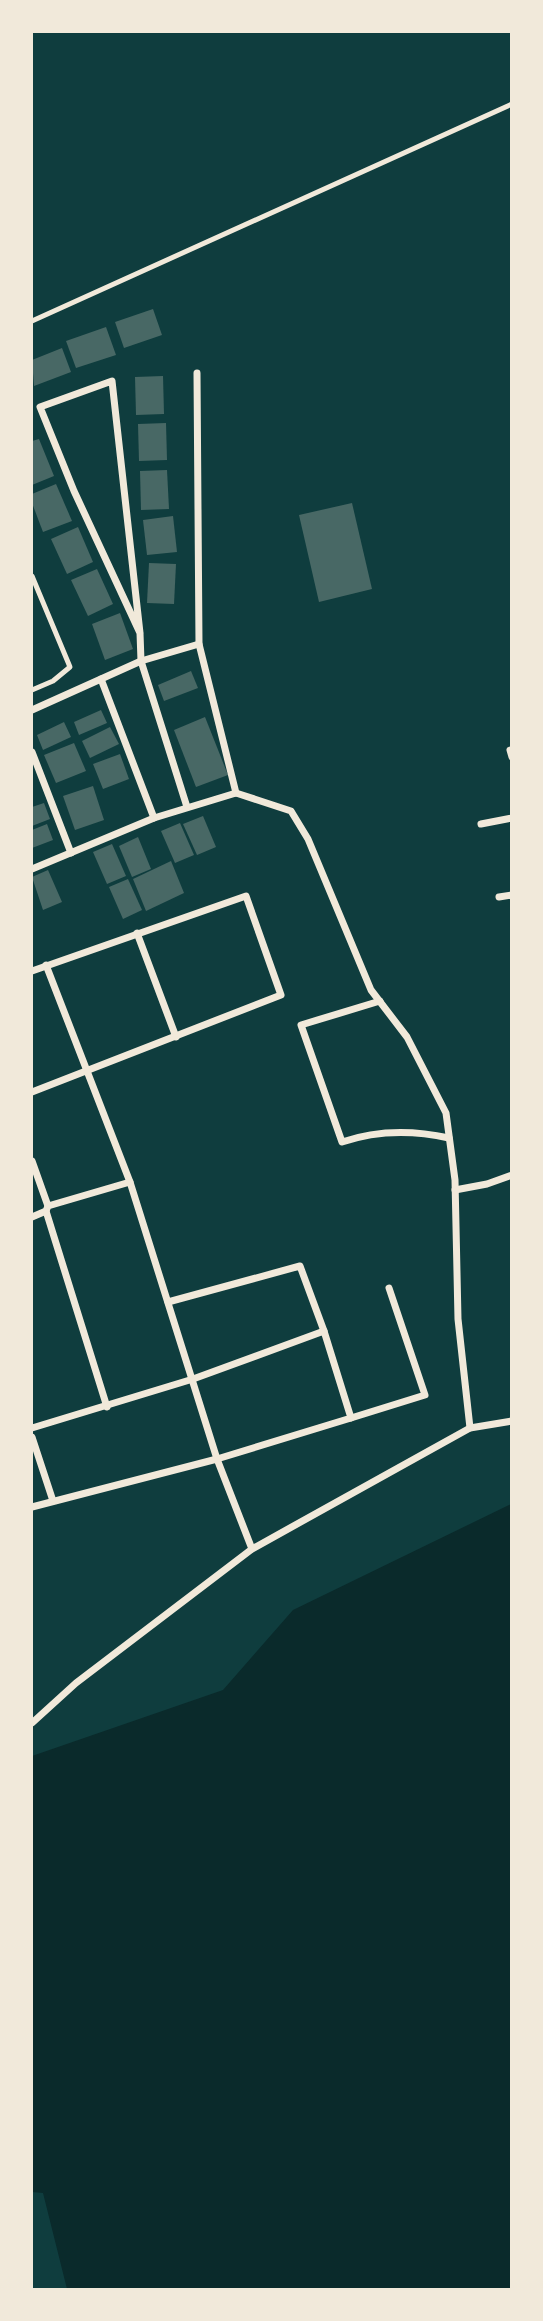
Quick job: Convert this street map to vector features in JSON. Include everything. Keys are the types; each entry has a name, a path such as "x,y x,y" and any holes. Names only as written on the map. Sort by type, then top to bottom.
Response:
{"street":[{"path":"197,373 199,644 236,793"},
{"path":"140,633 74,491 40,407 112,381 140,633 141,661 187,807"},
{"path":"32,710 141,661 199,644"},
{"path":"101,679 154,818"},
{"path":"32,752 71,853"},
{"path":"32,869 154,818 236,793 291,811 308,839 371,990 407,1037 446,1113 455,1191 458,1319 470,1428"},
{"path":"481,824 512,818"},
{"path":"32,971 246,895 281,995 32,1092"},
{"path":"499,897 512,895"},
{"path":"137,933 176,1037"},
{"path":"46,965 130,1182 217,1459 251,1549"},
{"path":"380,1001 301,1025 342,1142 366,1133 421,1131 449,1138"},
{"path":"32,1161 107,1407"},
{"path":"455,1191 512,1175"},
{"path":"32,1217 47,1208 130,1182"},
{"path":"168,1302 300,1266 351,1418"},
{"path":"32,1507 217,1459 425,1395 389,1288"},
{"path":"32,1428 193,1379 324,1331"},
{"path":"32,1723 76,1683 251,1549 470,1428 512,1421"},
{"path":"32,1437 53,1501"}],"lane":[{"path":"32,321 512,104"},
{"path":"32,576 70,667 54,681 32,691"}],"water":[{"path":"511,1504 511,2289 67,2289 43,2193 32,2192 32,1756 223,1690 293,1610"}],"building":[{"path":"153,309 162,335 124,348 115,322"},
{"path":"106,327 116,355 76,368 66,341"},
{"path":"62,348 71,372 34,386 32,360"},
{"path":"163,376 164,414 136,415 135,377"},
{"path":"166,423 167,460 139,461 138,424"},
{"path":"39,439 54,476 32,485 32,441"},
{"path":"167,470 169,509 141,510 140,471"},
{"path":"56,484 72,521 43,532 32,503 32,494"},
{"path":"352,503 372,589 319,602 299,515"},
{"path":"173,516 177,552 147,555 143,520"},
{"path":"78,527 93,562 67,574 51,539"},
{"path":"149,563 176,564 174,604 147,603"},
{"path":"97,569 113,604 88,616 71,580"},
{"path":"120,613 133,649 105,660 92,624"},
{"path":"191,671 198,688 164,701 158,685"},
{"path":"101,710 107,723 79,735 74,722"},
{"path":"205,717 228,775 196,787 174,730"},
{"path":"64,722 71,737 43,750 37,735"},
{"path":"110,727 119,744 90,758 82,741"},
{"path":"74,743 86,771 56,783 44,755"},
{"path":"120,754 129,779 103,789 93,764"},
{"path":"93,786 104,820 75,830 63,796"},
{"path":"44,803 50,819 32,826 32,807"},
{"path":"203,816 216,847 197,855 183,824"},
{"path":"180,823 194,855 175,863 161,831"},
{"path":"47,824 53,840 32,848 32,830"},
{"path":"138,837 151,869 132,877 119,846"},
{"path":"112,844 126,876 107,884 93,852"},
{"path":"171,861 184,893 146,911 133,879"},
{"path":"48,870 62,902 43,910 32,877"},
{"path":"128,879 142,910 123,919 109,887"}]}
